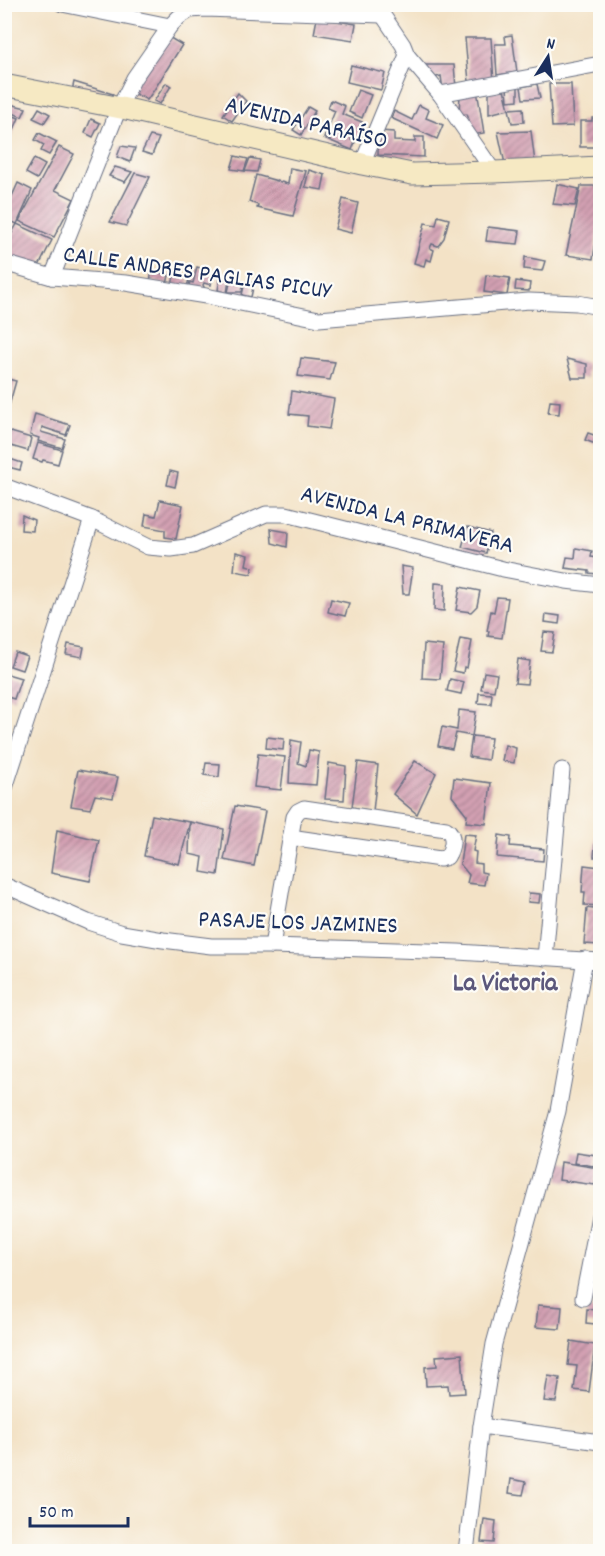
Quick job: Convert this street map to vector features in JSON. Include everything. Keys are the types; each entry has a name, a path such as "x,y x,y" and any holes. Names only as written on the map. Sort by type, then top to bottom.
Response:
{"street":[{"path":"62,4 170,26"},
{"path":"52,277 119,108 134,78 170,26 184,13 197,9 378,10 403,45 407,55 440,94 494,172"},
{"path":"362,164 407,55"},
{"path":"440,94 600,64"},
{"name":"AVENIDA PARAÍSO","path":"4,85 119,108 412,174 600,166"},
{"name":"CALLE ANDRES PAGLIAS PICUY","path":"4,263 52,277 126,283 206,296 319,319 529,300 600,307"},
{"name":"AVENIDA LA PRIMAVERA","path":"4,486 92,519 148,547 171,549 194,546 266,514 286,514 503,569 566,582 600,585"},
{"path":"4,791 92,519"},
{"path":"545,958 562,770"},
{"path":"272,946 290,837 294,817 298,811 304,808 446,829 451,832 452,837 447,857 440,859 290,837"},
{"name":"PASAJE LOS JAZMINES","path":"4,885 88,922 122,933 163,940 212,946 458,952 593,960"},
{"path":"466,1551 481,1426 494,1344 558,1111 593,960"},
{"path":"583,1298 600,1211"},
{"path":"481,1426 600,1442"}],"building":[{"path":"317,18 356,24 353,40 314,34"},
{"path":"512,35 517,72 497,75 495,44 506,44 505,36"},
{"path":"167,36 182,45 154,90 147,100 134,93 126,96"},
{"path":"465,38 491,38 494,82 469,82"},
{"path":"351,65 385,73 381,90 347,82"},
{"path":"426,65 454,65 456,88 443,90 441,76 428,79"},
{"path":"74,82 113,94 110,103 72,91"},
{"path":"166,83 171,86 160,104 154,101"},
{"path":"537,84 540,98 523,99 521,87"},
{"path":"549,84 571,84 573,126 552,127"},
{"path":"518,86 518,100 508,101 507,87"},
{"path":"504,89 509,109 489,114 489,92"},
{"path":"358,90 371,95 362,118 349,112"},
{"path":"477,90 484,133 472,135 465,124 470,123 467,114 459,115 460,93"},
{"path":"238,93 246,101 232,121 223,115"},
{"path":"331,100 345,106 342,114 362,122 359,128 364,130 360,139 353,136 351,140 355,142 352,150 324,138 335,111 328,108"},
{"path":"10,104 26,108 22,117 6,110"},
{"path":"419,105 429,110 426,118 443,125 437,139 391,118 394,111 412,120"},
{"path":"308,107 315,111 301,135 293,130"},
{"path":"39,108 50,114 44,123 33,118"},
{"path":"523,108 524,122 512,123 509,109"},
{"path":"11,115 19,118 4,153 4,118 9,119"},
{"path":"592,118 600,118 600,147 580,147 580,121 592,121"},
{"path":"91,119 100,123 93,137 85,133"},
{"path":"379,131 394,132 394,141 415,142 415,137 424,137 424,157 378,155"},
{"path":"531,131 535,163 505,164 498,132"},
{"path":"39,133 57,142 49,155 41,151 44,145 35,140"},
{"path":"150,136 159,138 152,155 142,152"},
{"path":"121,146 135,148 130,162 117,157"},
{"path":"59,147 74,154 55,190 74,199 54,237 19,221"},
{"path":"235,156 248,159 244,171 231,169"},
{"path":"250,158 260,160 257,172 245,171"},
{"path":"34,159 45,165 37,179 26,173"},
{"path":"115,167 132,172 125,182 109,176"},
{"path":"290,168 306,171 293,216 257,208 258,205 249,202 256,175 288,184"},
{"path":"309,170 325,175 322,190 305,187"},
{"path":"135,173 150,177 126,226 110,222"},
{"path":"18,183 32,190 17,224 4,218 4,214"},
{"path":"557,184 579,189 575,206 553,204"},
{"path":"581,186 600,186 600,220 593,259 566,255"},
{"path":"343,199 358,203 351,233 335,229"},
{"path":"438,216 449,219 444,238 438,246 432,244 430,248 434,250 431,261 426,259 424,266 414,263 425,223 436,225"},
{"path":"17,224 52,240 36,272 4,257 4,248"},
{"path":"488,227 520,231 518,244 486,241"},
{"path":"525,257 545,261 542,271 524,269"},
{"path":"197,267 207,270 206,273 213,274 211,285 204,283 205,289 188,289 190,282 193,283"},
{"path":"152,271 169,275 167,285 150,281"},
{"path":"486,275 510,278 507,295 484,292"},
{"path":"174,276 189,279 187,287 172,286"},
{"path":"220,278 229,280 227,293 218,290"},
{"path":"231,279 244,282 242,292 228,292"},
{"path":"516,281 530,283 529,291 515,290"},
{"path":"245,282 254,283 251,297 242,295"},
{"path":"301,358 335,362 330,380 298,376"},
{"path":"567,359 587,364 587,378 572,378"},
{"path":"4,378 16,381 5,420 4,420"},
{"path":"292,391 334,399 329,429 307,426 308,416 289,414"},
{"path":"550,401 560,402 559,414 548,413"},
{"path":"35,414 70,425 66,435 42,427 41,432 65,439 62,448 38,441 39,438 30,435"},
{"path":"4,430 31,438 28,451 4,444"},
{"path":"588,433 597,436 598,445 585,440"},
{"path":"38,443 62,450 58,464 33,459"},
{"path":"4,457 22,463 20,470 4,466"},
{"path":"170,471 178,473 175,487 167,485"},
{"path":"160,500 183,505 176,539 165,537 165,530 144,526 146,514 156,516"},
{"path":"22,515 34,520 33,531 21,530"},
{"path":"468,527 491,533 486,553 462,547"},
{"path":"271,529 288,532 287,547 272,543"},
{"path":"576,548 592,551 591,557 599,558 597,574 565,568 567,557 575,558"},
{"path":"236,552 248,555 246,565 253,567 251,574 234,571"},
{"path":"401,566 413,568 409,594 403,594"},
{"path":"435,583 445,584 444,611 434,610"},
{"path":"460,587 480,591 477,606 471,612 456,610"},
{"path":"497,597 508,598 502,638 488,636 489,631 487,631 491,611 494,612"},
{"path":"331,599 349,603 345,616 328,612"},
{"path":"546,614 560,616 559,624 545,622"},
{"path":"544,632 555,633 552,652 541,651"},
{"path":"460,639 472,641 467,668 464,667 463,673 453,671"},
{"path":"68,644 84,647 82,657 66,654"},
{"path":"424,644 443,646 440,679 422,678"},
{"path":"15,652 27,656 22,670 10,666"},
{"path":"518,659 530,661 527,684 515,683"},
{"path":"484,672 497,674 494,691 481,689"},
{"path":"4,673 21,678 14,699 4,696"},
{"path":"450,679 464,682 461,694 447,691"},
{"path":"479,693 492,694 491,704 478,703"},
{"path":"459,710 476,712 472,736 456,733 452,749 438,746 442,727 457,730"},
{"path":"472,736 491,738 488,760 469,757"},
{"path":"267,737 284,739 283,750 266,748"},
{"path":"291,740 301,742 298,763 306,766 309,750 319,752 316,785 289,783"},
{"path":"505,745 516,748 514,763 502,761"},
{"path":"258,754 285,757 281,790 254,787"},
{"path":"415,761 436,773 417,814 393,794"},
{"path":"358,762 378,765 373,811 352,807"},
{"path":"206,763 220,764 219,777 204,775"},
{"path":"329,763 346,766 344,800 325,799"},
{"path":"78,770 118,777 113,798 95,795 90,809 71,806"},
{"path":"454,778 491,783 486,824 466,822 467,815 452,796"},
{"path":"235,806 265,811 254,866 224,860"},
{"path":"152,815 190,822 179,864 144,856"},
{"path":"190,822 224,829 218,875 201,872 203,857 189,854"},
{"path":"57,830 99,840 90,881 51,873"},
{"path":"464,834 476,835 473,851 476,852 475,863 481,864 481,872 486,873 484,885 467,883 469,875 460,864"},
{"path":"499,835 511,837 510,846 544,849 543,861 497,857"},
{"path":"596,837 600,838 600,857 594,857"},
{"path":"584,865 600,867 600,906 584,905 585,892 582,892"},
{"path":"529,893 540,894 539,903 528,902"},
{"path":"587,908 600,910 600,945 584,944"},
{"path":"576,1152 596,1155 594,1166 574,1163"},
{"path":"561,1162 598,1168 595,1185 559,1180"},
{"path":"538,1305 562,1307 560,1329 536,1327"},
{"path":"587,1309 596,1310 595,1324 586,1323"},
{"path":"571,1341 595,1345 589,1392 574,1390 577,1366 568,1365"},
{"path":"462,1354 465,1393 449,1394 448,1385 426,1386 425,1367 437,1366 436,1356"},
{"path":"548,1376 560,1378 556,1402 544,1401"},
{"path":"511,1479 526,1482 523,1495 509,1493"},
{"path":"484,1519 496,1521 494,1543 481,1542"}],"district":[{"name":"La Victoria","path":"505,984"}]}
